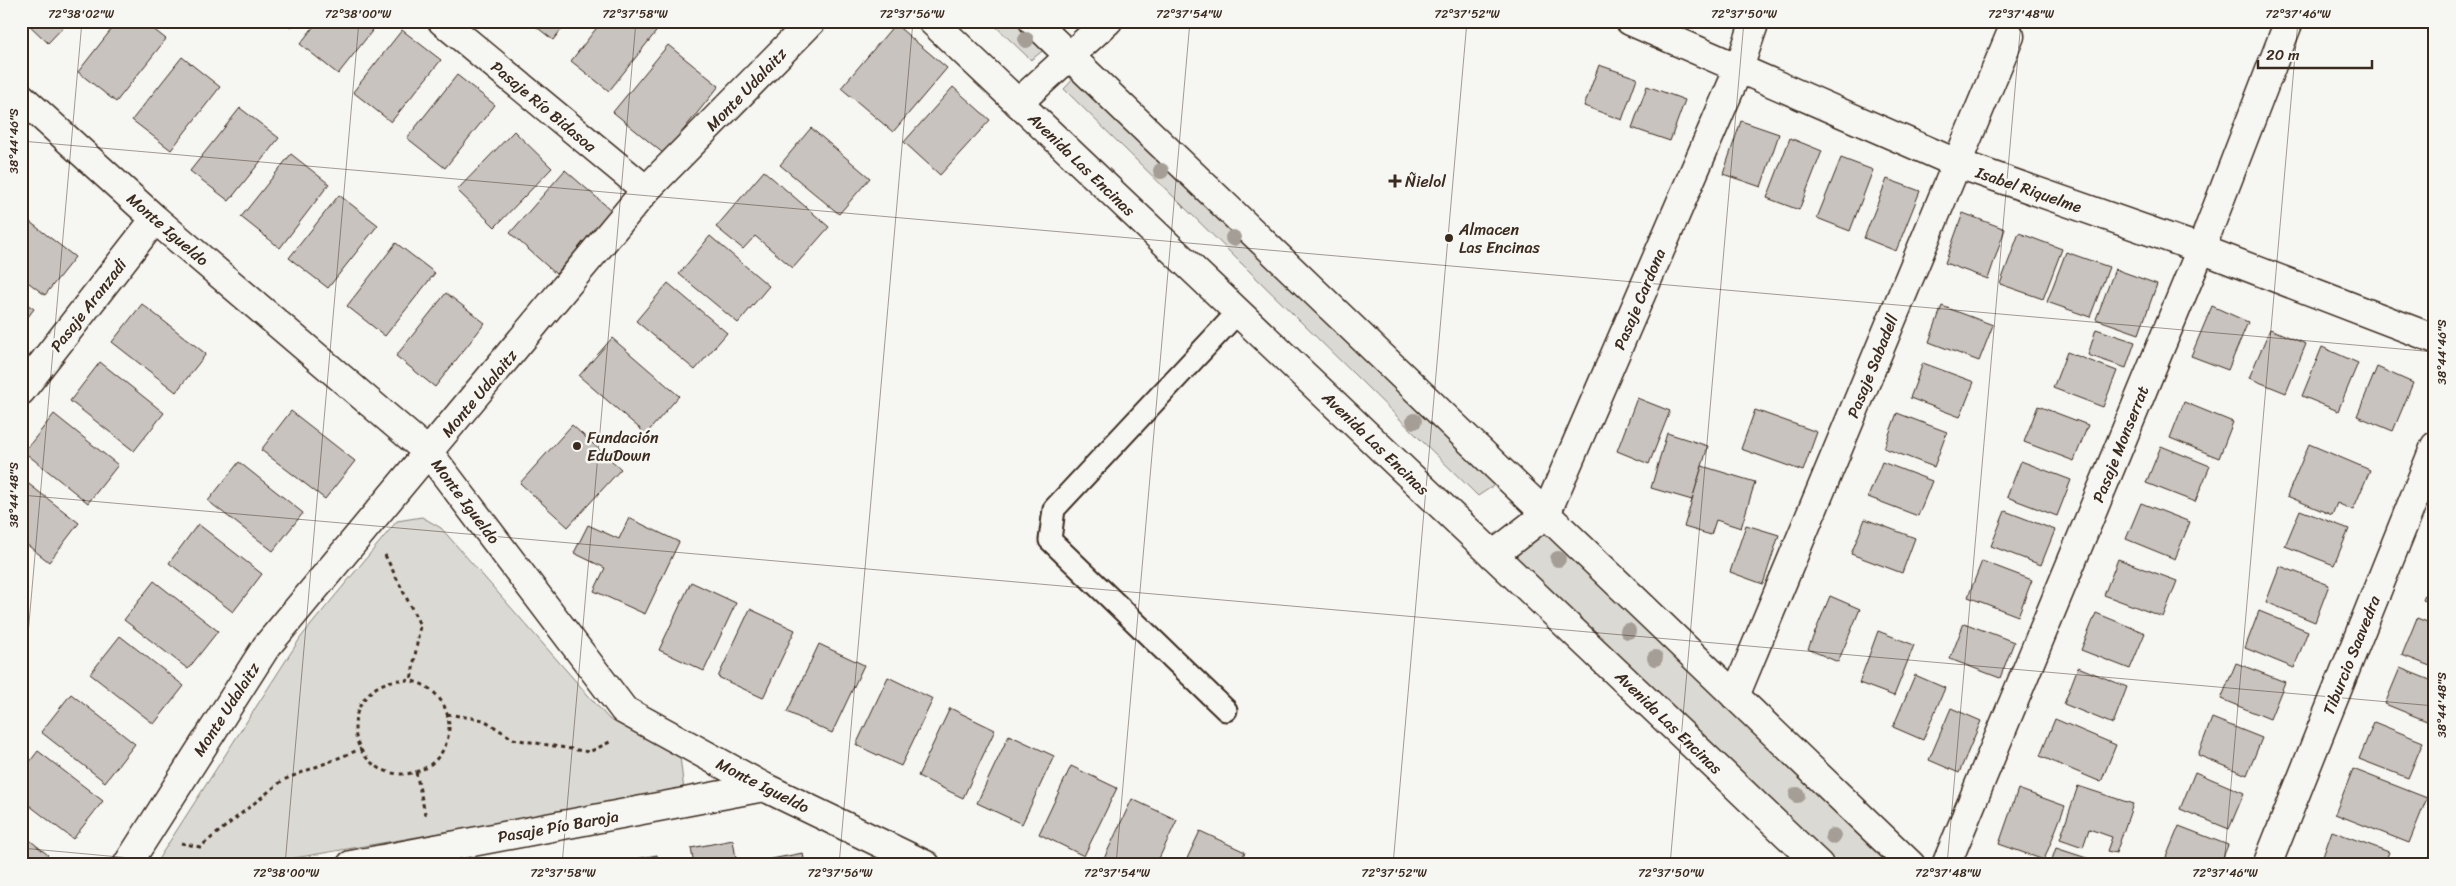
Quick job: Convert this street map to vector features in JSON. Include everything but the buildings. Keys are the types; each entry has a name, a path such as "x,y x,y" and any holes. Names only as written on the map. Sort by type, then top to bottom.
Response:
{"street":[{"name":"Pasaje Río Bidasoa","path":"442,21 646,190"},
{"name":"Monte Udalaitz","path":"127,865 266,647 430,453 646,190 812,21"},
{"name":"Avenida Las Encinas","path":"932,21 1819,865"},
{"path":"1032,21 1912,865"},
{"path":"1018,103 1108,21"},
{"name":"Isabel Riquelme","path":"1630,21 1956,163 2201,249 2435,339"},
{"name":"Pasaje Cardona","path":"1493,555 1546,514 1739,68 1756,21"},
{"name":"Pasaje Monserrat","path":"1946,865 2201,249 2289,21"},
{"name":"Pasaje Sabadell","path":"1735,696 2010,36"},
{"name":"Monte Igueldo","path":"21,97 155,219 430,453 624,710 764,787 926,865"},
{"name":"Pasaje Aranzadi","path":"21,391 155,219"},
{"name":"Tiburcio Saavedra","path":"2267,865 2435,446"},
{"name":"Pasaje Pío Baroja","path":"351,865 764,787"}],"lane":[{"path":"1226,710 1050,540 1054,509 1238,312"}],"path":[{"path":"381,548 420,625 411,681"},
{"path":"395,680 411,681 426,686 438,696 450,725 448,740 430,766 416,772 400,774 385,771 372,764 361,749 356,738 355,722 359,707 368,695 380,685 395,680"},
{"path":"447,714 484,720 513,738 589,752 614,740"},
{"path":"178,842 200,847 283,780 361,749"},
{"path":"416,772 434,849"}],"shaded area":[{"path":"990,21 1018,21 1046,48 1031,60"},
{"path":"1077,75 1499,482 1478,496 1064,89"},
{"path":"1546,514 1911,865 1819,865 1493,555"},
{"path":"422,517 441,528 609,719 680,756 684,791 254,865 166,865 159,858 301,637 397,521"}],"place":[{"name":"Ñielol","path":"1395,181"},
{"name":"Almacen Las Encinas","path":"1449,238"},
{"name":"Fundación EduDown","path":"577,446"}]}
